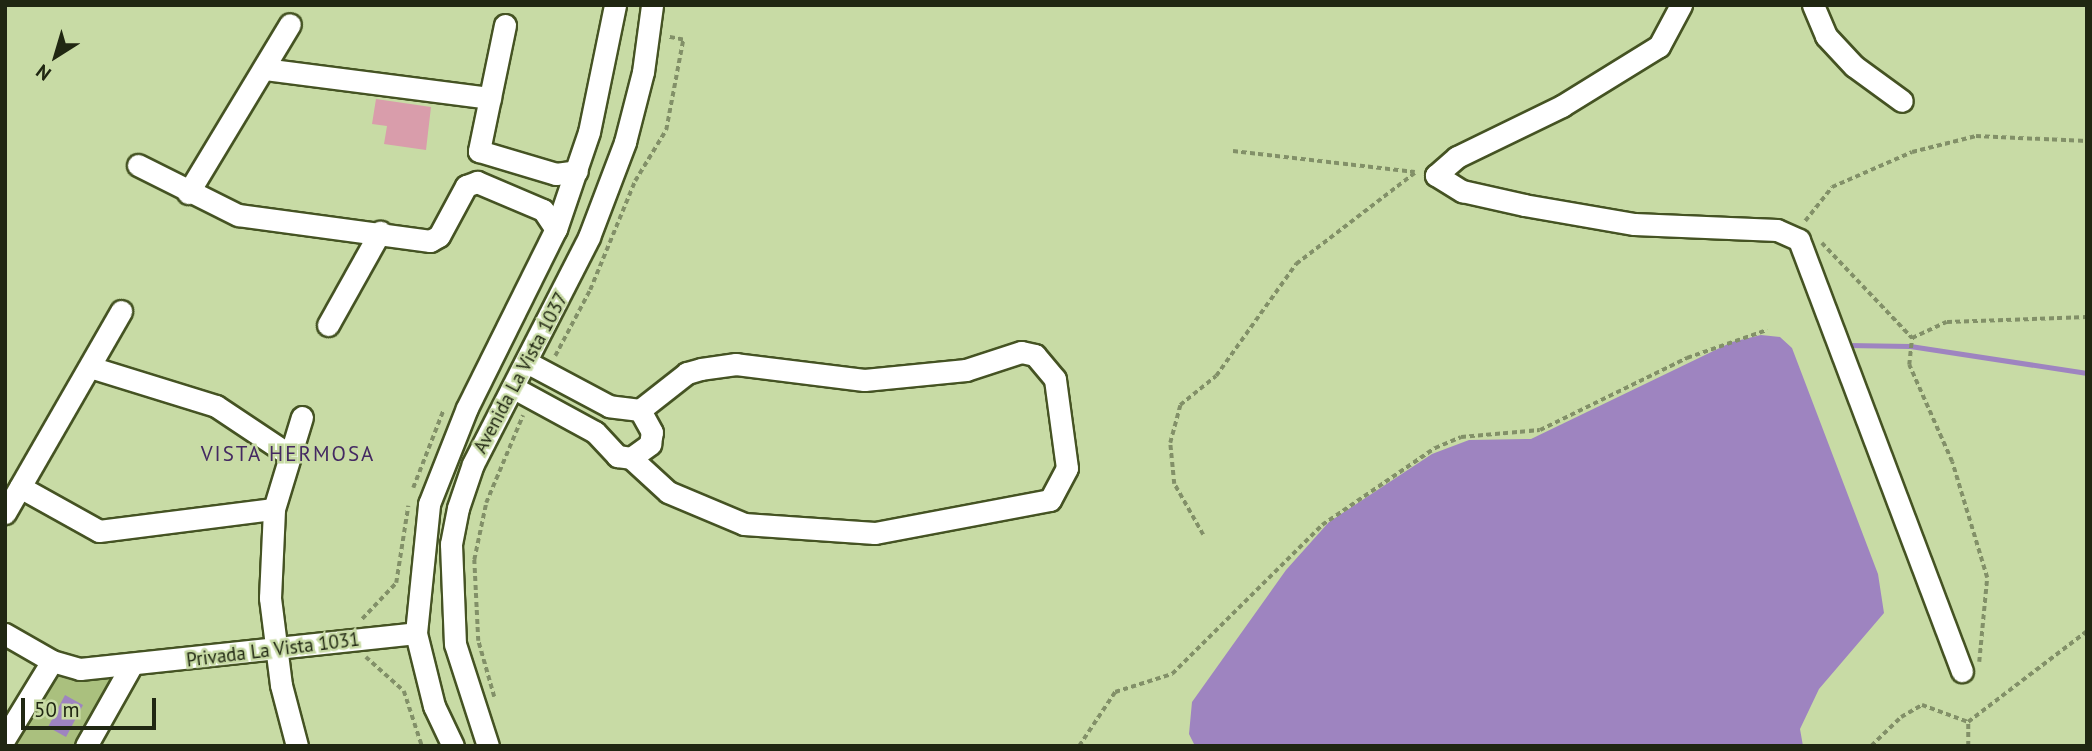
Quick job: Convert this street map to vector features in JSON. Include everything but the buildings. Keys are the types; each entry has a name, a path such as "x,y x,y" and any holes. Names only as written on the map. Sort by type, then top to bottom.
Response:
{"street":[{"name":"Avenida La Vista 1037","path":"453,746 434,706 416,633 429,503 467,408 556,229 577,171 606,65 615,5"},
{"name":"Avenida La Vista 1037","path":"488,746 455,644 451,544 473,464 528,363 589,237 625,142 643,72 652,5"},
{"path":"1426,173 1562,106 1659,46 1681,5"},
{"path":"1813,5 1826,36 1854,66 1902,101"},
{"path":"188,193 290,24"},
{"path":"505,25 479,142 483,155 556,174 577,171"},
{"path":"606,65 643,72"},
{"path":"264,69 490,98"},
{"path":"138,165 188,193 238,215 435,240 470,182 543,210 556,229"},
{"path":"1426,173 1462,191 1524,205 1634,224 1777,230 1799,240 1961,669"},
{"path":"328,325 380,232"},
{"path":"5,513 121,311"},
{"path":"528,363 609,406 640,410 687,373 701,369 736,364 864,380 966,370 1021,352 1035,355 1055,379 1068,468 1050,500 875,533 744,524 668,492 631,458"},
{"path":"90,367 216,406 288,454"},
{"path":"514,388 595,432 617,456 631,458 642,453 652,432 640,410"},
{"path":"297,746 275,649 270,598 274,509 288,454 302,417"},
{"path":"20,487 99,531 274,509"},
{"name":"Privada La Vista 1031","path":"5,634 52,661 80,669 130,668 416,633"},
{"path":"5,738 52,661"},
{"path":"86,746 130,668"}],"path":[{"path":"1961,669 1980,662 1987,578 1952,462 1909,365 1912,338 1822,243 1799,240 1808,211 1832,187 1869,166 1976,136 2087,141"},
{"path":"1233,150 1426,173"},
{"path":"1203,535 1174,484 1170,443 1180,405 1216,376 1296,264 1426,173"},
{"path":"1912,338 1947,322 2087,317"},
{"path":"1079,746 1115,692 1172,674 1322,525 1435,448 1461,438 1540,430 1737,336 1768,330"},
{"path":"412,491 445,408"},
{"path":"399,575 408,504"},
{"path":"1968,722 2087,632"},
{"path":"404,691 422,746"},
{"path":"1871,746 1901,717 1922,705 1968,722"},
{"path":"1968,722 1968,746"}],"green space":[{"path":"52,661 130,668 86,746 5,746"}],"shaded area":[{"path":"1761,335 1780,337 1792,348 1878,574 1884,613 1819,689 1800,729 1803,746 1195,746 1189,734 1192,702 1286,570 1329,522 1432,454 1469,440 1531,439 1732,342"},
{"path":"65,695 83,705 66,737 48,727"}],"waterway":[{"path":"1847,345 1910,346 2087,373"}],"district":[{"name":"VISTA HERMOSA","path":"288,454"}]}
